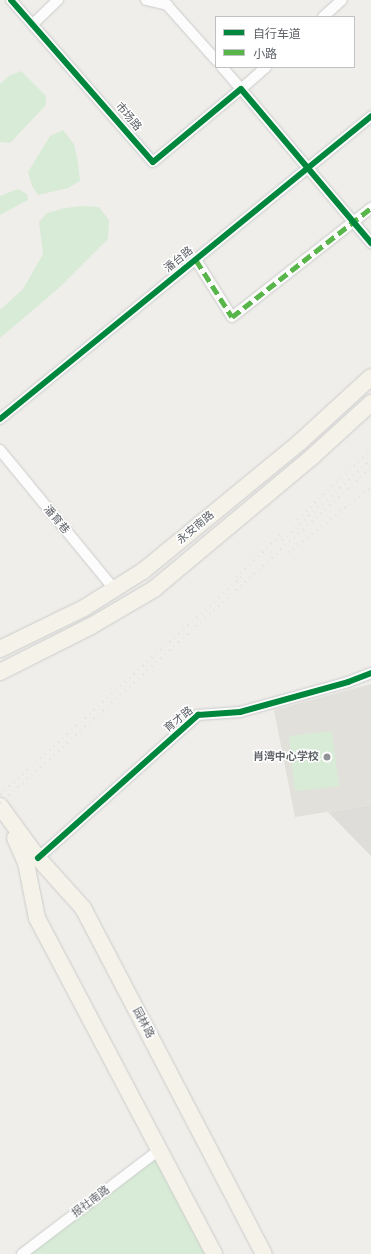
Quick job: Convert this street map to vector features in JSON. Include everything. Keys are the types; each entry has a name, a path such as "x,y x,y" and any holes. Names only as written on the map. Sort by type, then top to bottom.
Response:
{"main road":[{"name":"永安南路","path":"0,649 84,608 143,571 288,452 371,377"},
{"name":"永安南路","path":"0,672 91,626 154,589 313,456 371,403"},
{"name":"园林路","path":"0,806 38,858 83,908 264,1254"},
{"path":"0,817 18,842 26,863 38,918 214,1254"}],"street":[{"name":"市场路","path":"11,0 153,162 241,89"},
{"path":"33,24 58,0"},
{"path":"146,0 167,5 215,59"},
{"path":"324,16 342,0"},
{"path":"223,68 309,167 371,243"},
{"path":"241,89 265,68"},
{"name":"潘台路","path":"0,419 371,116"},
{"path":"196,260 232,317 371,208"},
{"name":"潘育巷","path":"0,450 38,499 114,589"},
{"name":"育才路","path":"38,858 198,714 240,712 348,682 371,673"},
{"name":"报社南路","path":"22,1254 159,1150"}],"shaded area":[{"name":"肖湾中心学校","path":"371,684 371,805 295,817 274,710"},
{"path":"371,805 371,856 328,812"}],"green space":[{"path":"21,71 46,96 46,105 10,143 0,142 0,84 9,76"},
{"path":"63,130 74,144 80,181 68,188 38,195 32,186 28,172 50,136"},
{"path":"18,189 27,194 28,200 0,215 0,196"},
{"path":"83,206 99,207 109,220 108,239 59,288 0,338 0,310 23,289 43,254 39,222 47,213 65,208"},
{"path":"332,731 339,786 295,791 289,736"},
{"path":"159,1150 214,1254 22,1254"}],"railway":[{"path":"297,519 371,449"},
{"path":"282,540 371,459"},
{"path":"0,803 371,468"},
{"path":"288,552 371,487"},
{"path":"236,577 284,531"},
{"path":"0,794 244,574"}],"marked path":[{"path":"196,260 232,317 371,208"}],"cycle path":[{"path":"11,0 153,162 241,89 371,243"},
{"path":"0,419 371,116"},
{"path":"38,858 198,715 240,712 348,682 371,673"}],"place":[{"name":"肖湾中心学校","path":"327,757"}]}
